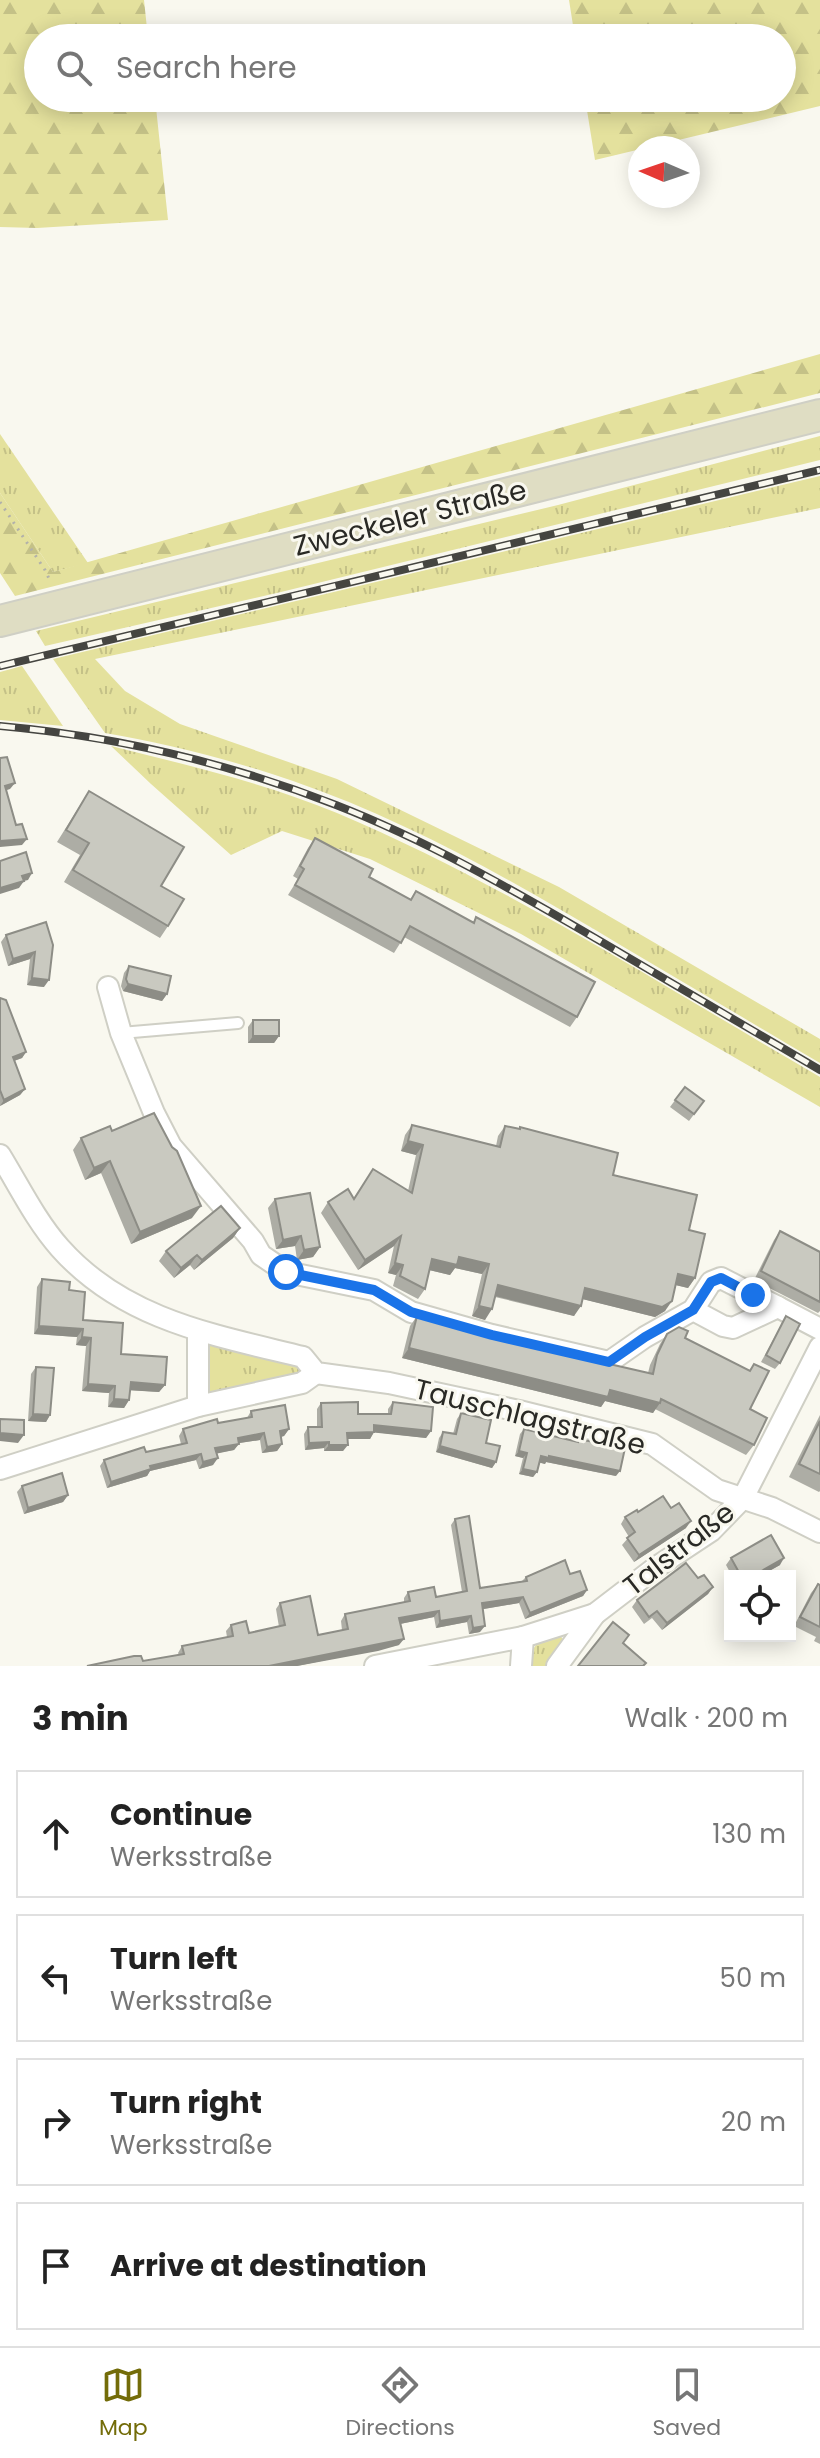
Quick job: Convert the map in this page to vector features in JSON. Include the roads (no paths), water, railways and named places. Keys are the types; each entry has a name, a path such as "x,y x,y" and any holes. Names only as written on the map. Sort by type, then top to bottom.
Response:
{"street":[{"name":"Zweckeler Straße","path":"13,618 820,415"},
{"path":"108,987 121,1033 171,1146 253,1241 261,1255 286,1272 374,1290 411,1312 492,1335 609,1362 693,1310 711,1282 721,1278 820,1329"},
{"name":"Tauschlagstraße","path":"0,1155 59,1247 89,1277 128,1302 173,1323 303,1357 316,1373 389,1383 652,1444 717,1490 772,1508 820,1532"},
{"path":"693,1310 733,1328 778,1307"},
{"path":"198,1331 198,1406"},
{"name":"Talstraße","path":"557,1666 595,1614 655,1568 711,1531 743,1498 820,1347"},
{"path":"0,1469 198,1406 302,1383 316,1373"},
{"name":"Talstraße","path":"375,1666 523,1637 595,1614"},
{"path":"521,1666 523,1637"}],"lane":[{"path":"121,1033 238,1023"}],"railway":[{"path":"0,666 820,470"},
{"path":"0,726 128,744 213,764 296,790 370,819 500,884 820,1070"}]}
